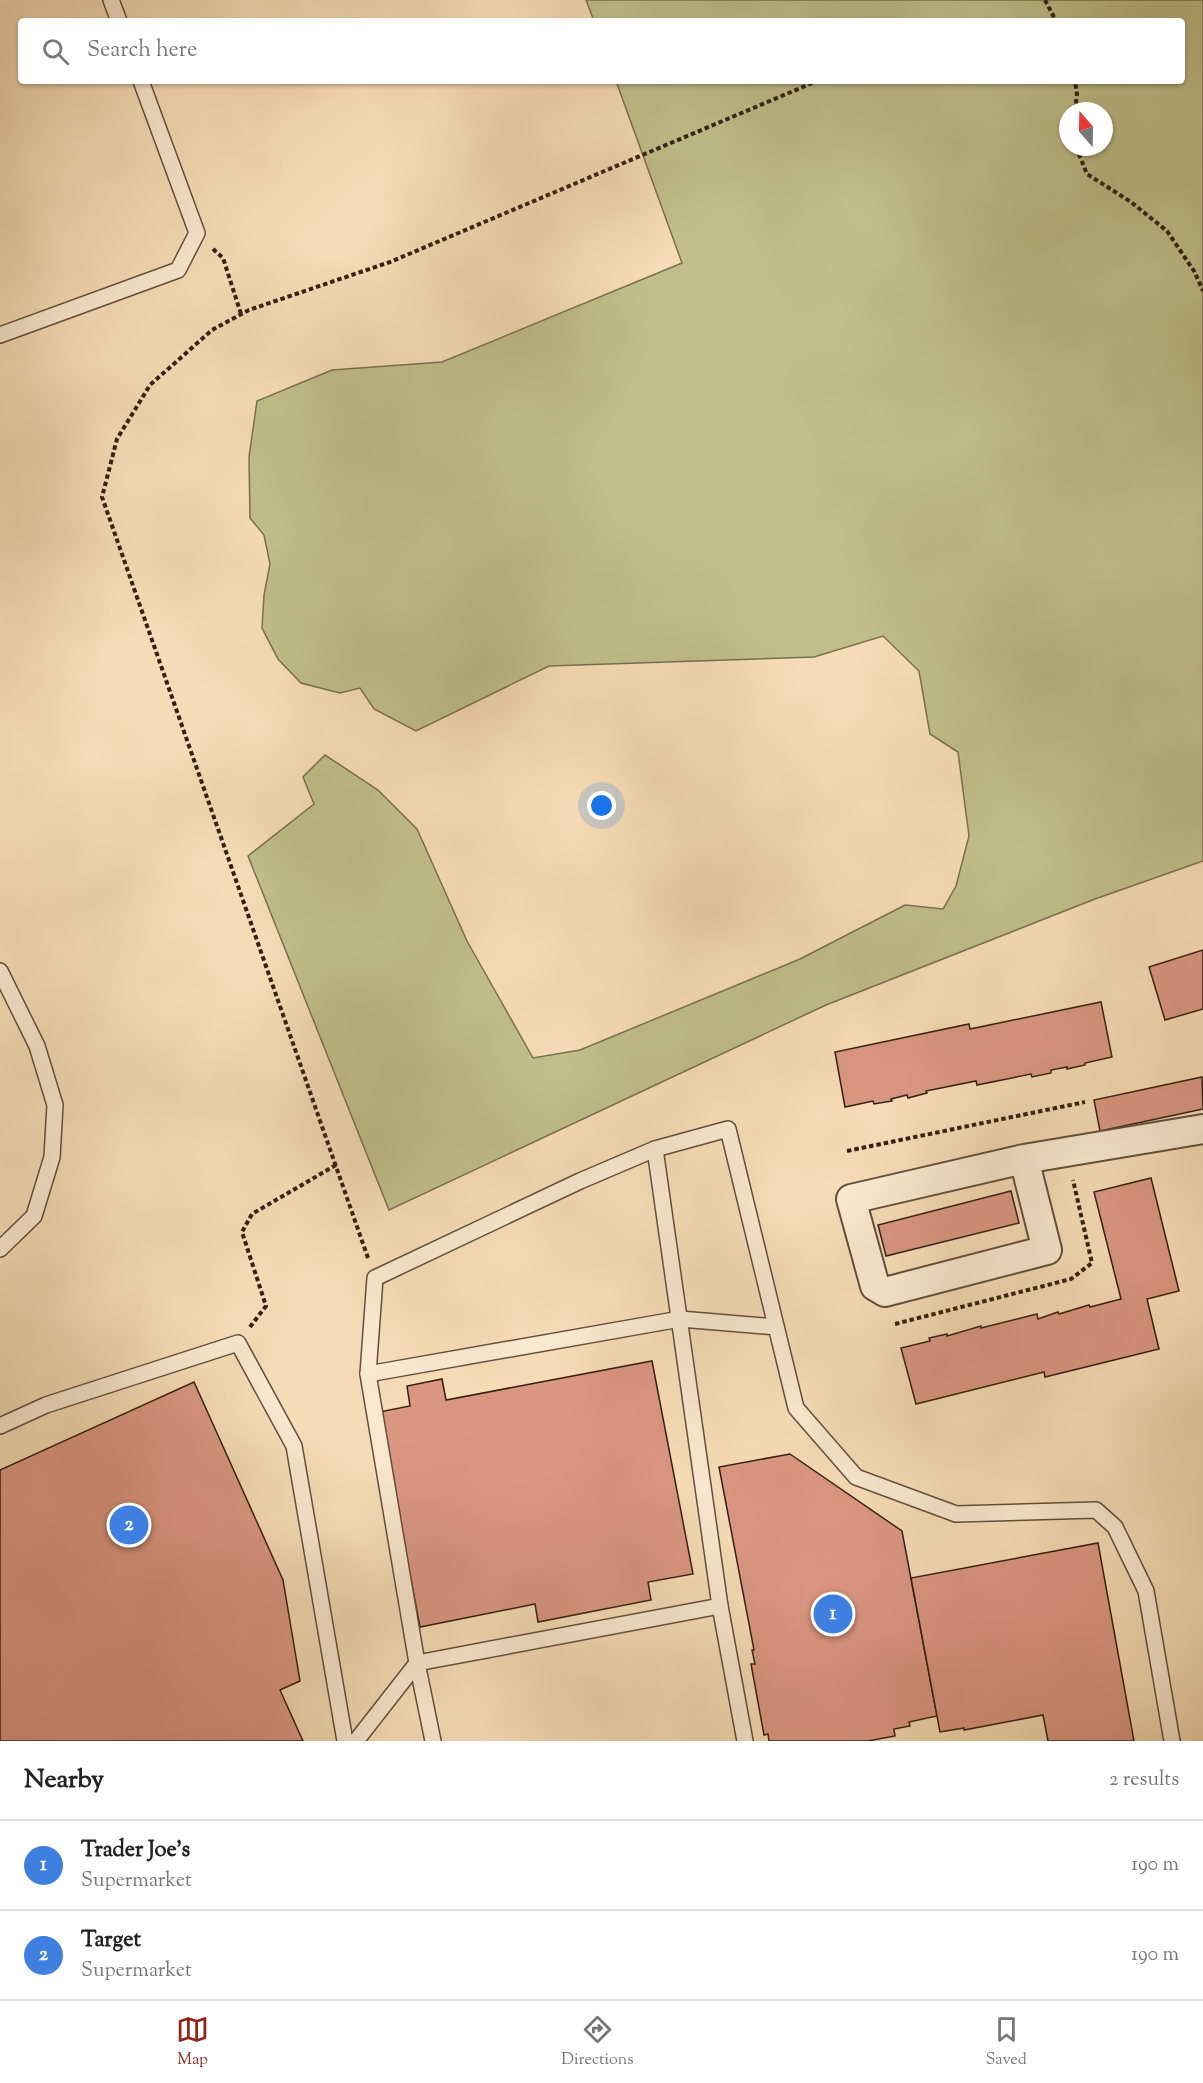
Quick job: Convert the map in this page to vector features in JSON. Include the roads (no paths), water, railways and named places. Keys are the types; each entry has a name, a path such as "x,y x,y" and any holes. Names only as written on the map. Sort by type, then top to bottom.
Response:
{"street":[{"path":"1024,1159 1047,1250 885,1292 875,1286 851,1199 1024,1159 1203,1129"}],"lane":[{"path":"111,0 118,18"},
{"path":"0,334 178,270 197,233 142,84"},
{"path":"0,971 37,1046 55,1105 52,1157 34,1216 0,1249"},
{"path":"433,1741 417,1663 368,1374 375,1278 580,1181 655,1149 728,1129 796,1408 856,1477 956,1514 1096,1510 1115,1527 1146,1591 1172,1741"},
{"path":"655,1149 720,1606 745,1741"},
{"path":"368,1374 680,1319 777,1327"},
{"path":"0,1426 46,1405 238,1343 294,1446 345,1741"},
{"path":"356,1741 417,1663 720,1606"}],"place":[{"name":"Target","path":"129,1525"},
{"name":"Trader Joe's","path":"833,1614"}]}
